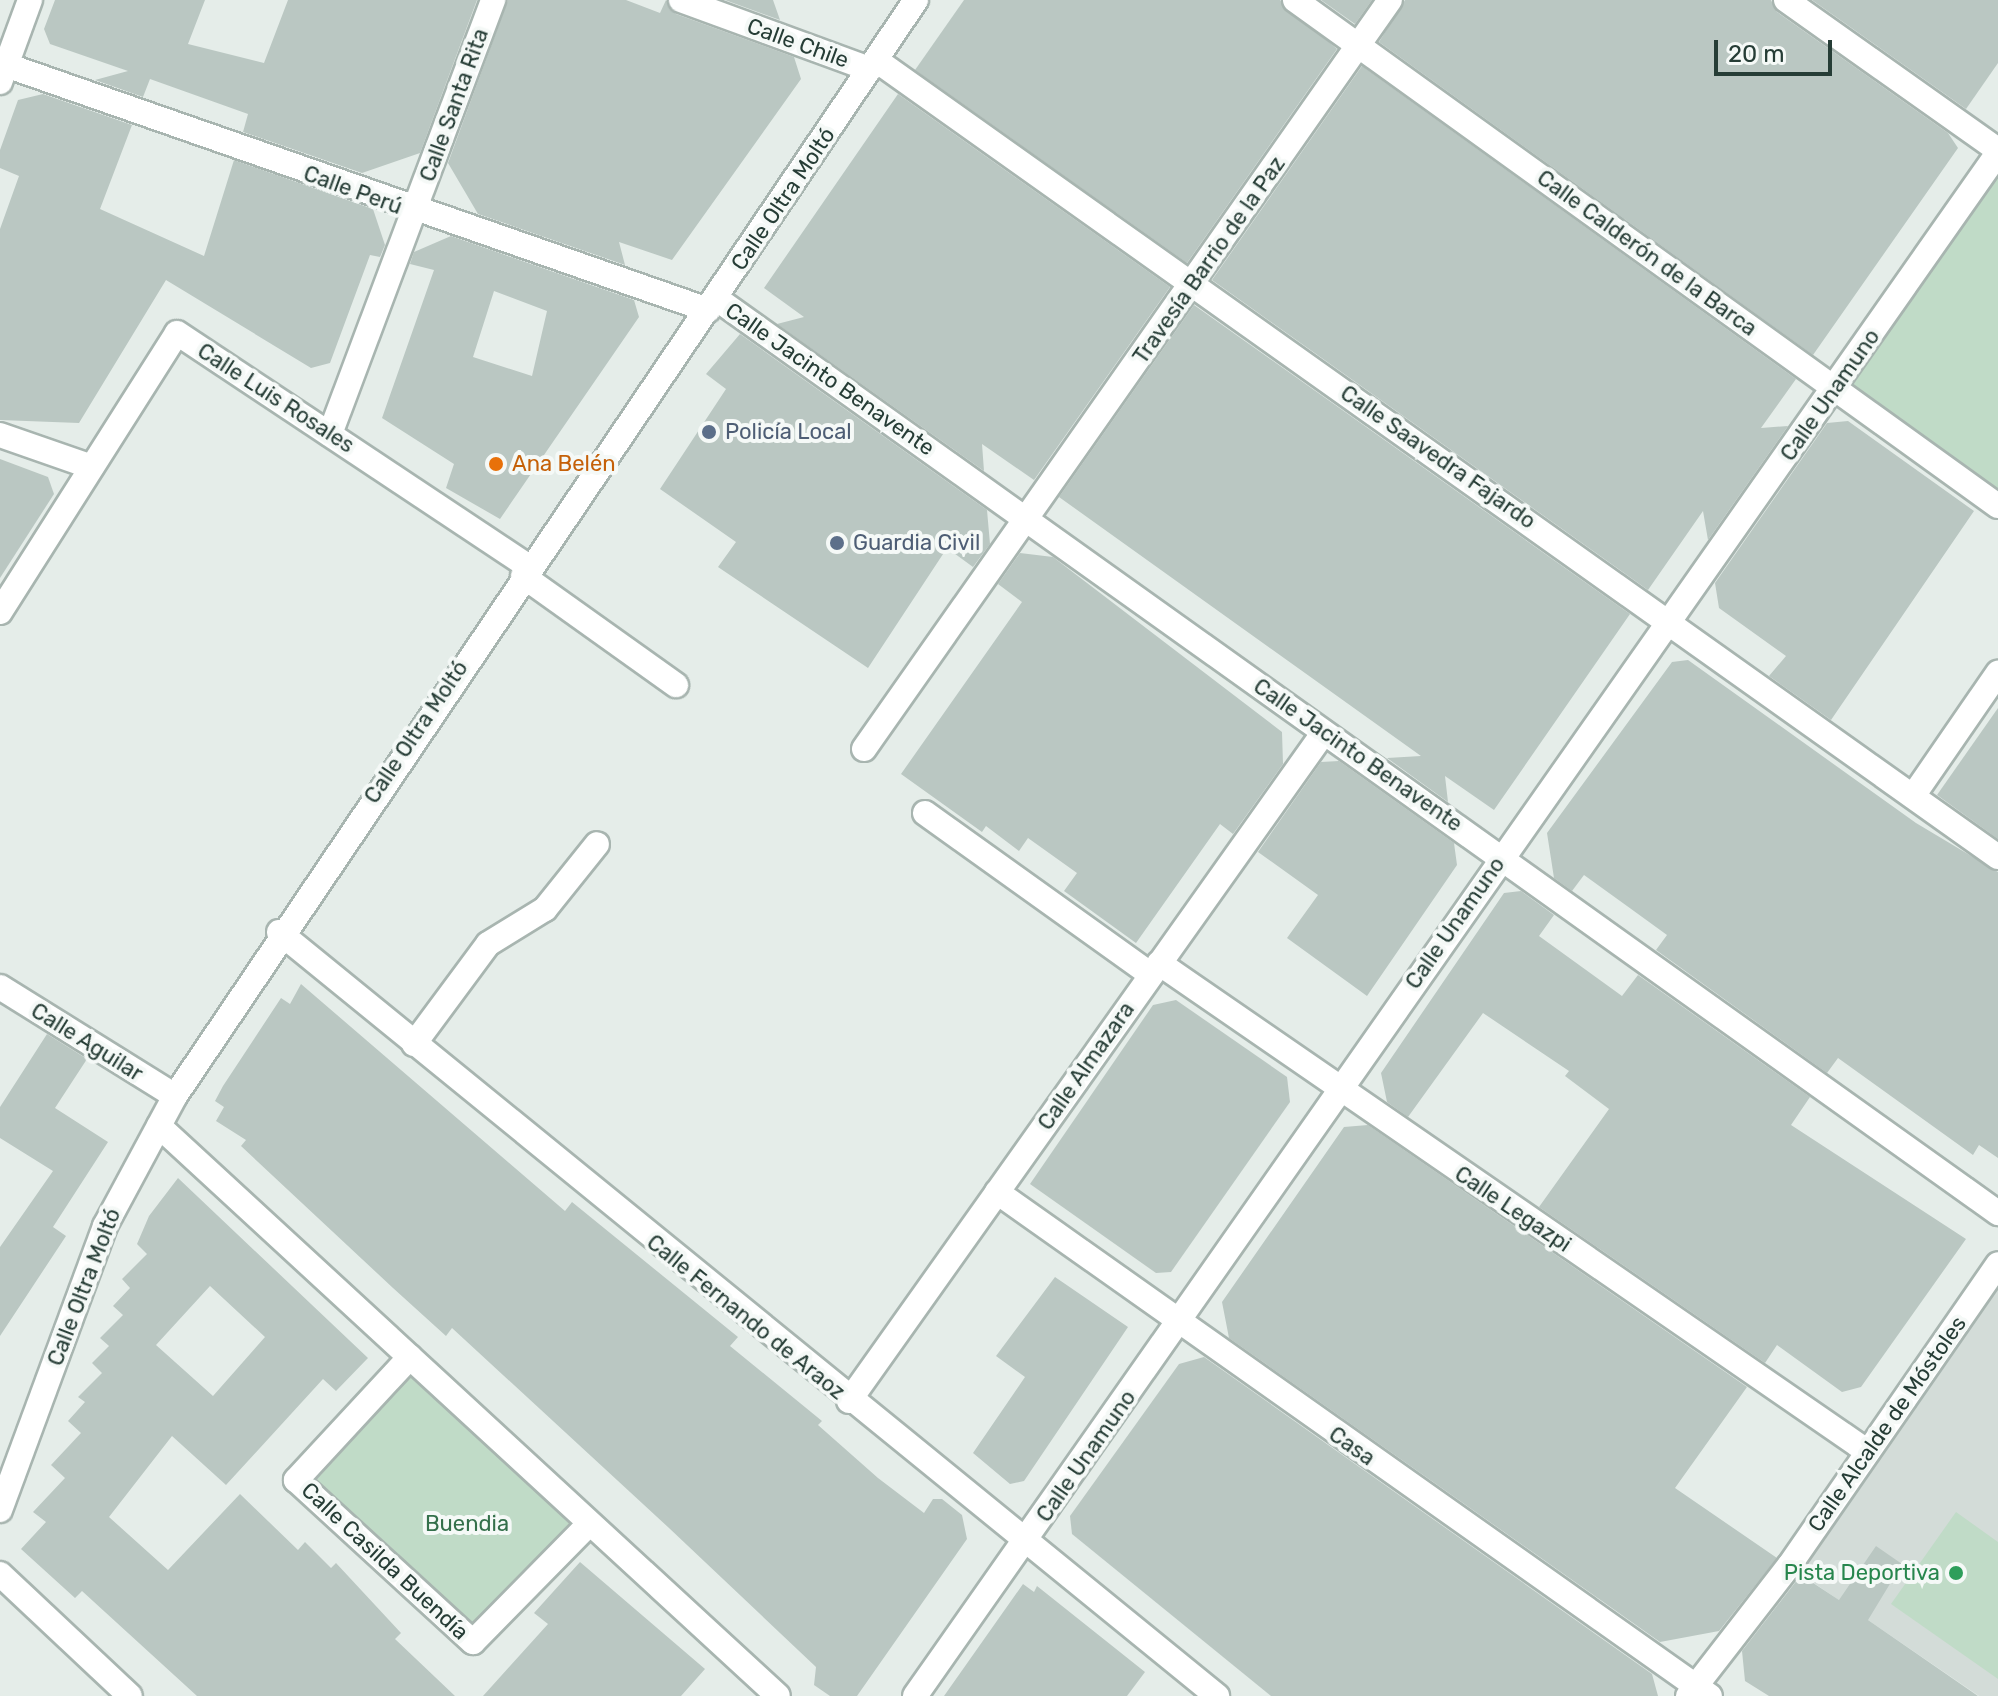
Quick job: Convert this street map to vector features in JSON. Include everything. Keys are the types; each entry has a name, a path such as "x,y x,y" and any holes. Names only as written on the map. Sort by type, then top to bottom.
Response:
{"street":[{"path":"2,70 30,0"},
{"name":"Calle Santa Rita","path":"330,434 493,0"},
{"name":"Calle Chile","path":"681,0 873,64"},
{"name":"Calle Oltra Moltó","path":"0,1510 105,1226 175,1096 279,932 712,304 916,0"},
{"name":"Calle Calderón de la Barca","path":"1295,0 1998,506"},
{"name":"Travesía Barrio de la Paz","path":"864,749 1195,284 1390,0"},
{"path":"1786,0 1998,152"},
{"name":"Calle Saavedra Fajardo","path":"873,64 1195,284 1998,857"},
{"name":"Calle Perú","path":"2,70 415,212 712,304"},
{"name":"Calle Unamuno","path":"915,1696 1178,1324 1501,856 1836,389 1998,152"},
{"name":"Calle Jacinto Benavente","path":"712,304 1026,518 1998,1213"},
{"name":"Calle Luis Rosales","path":"0,612 177,333 330,434 526,571 676,685"},
{"path":"0,435 92,467"},
{"path":"1913,796 1998,673"},
{"name":"Calle Almazara","path":"849,1401 1324,732"},
{"name":"Calle Legazpi","path":"925,813 1340,1091 1868,1452"},
{"path":"414,1044 488,944 545,909 597,844"},
{"name":"Calle Fernando de Araoz","path":"279,932 1025,1543 1191,1688 1217,1696"},
{"name":"Calle Aguilar","path":"0,987 175,1096"},
{"path":"159,1126 772,1694"},
{"name":"Casa","path":"997,1192 1698,1692"},
{"name":"Calle Alcalde de Móstoles","path":"1698,1692 1998,1264"},
{"name":"Calle Casilda Buendía","path":"410,1357 296,1480 473,1642 589,1524"},
{"path":"0,1574 130,1696"}],"shaded area":[{"path":"1998,1264 1998,1696 1979,1696 1789,1566"}],"green space":[{"path":"1998,153 1998,506 1836,389"},
{"name":"Buendia","path":"410,1357 589,1524 475,1647 295,1480"},
{"name":"Pista Deportiva","path":"1956,1512 1998,1542 1998,1679 1891,1604"}],"building":[{"path":"55,0 205,0 188,44 264,63 288,0 477,0 420,153 362,173 243,132 248,114 150,79 143,97 95,80 128,71 50,44 44,29"},
{"path":"508,0 626,0 660,13 666,0 676,14 794,57 801,79 672,260 619,242 625,265 478,214 448,163"},
{"path":"725,0 773,0 780,20"},
{"path":"964,0 1280,0 1337,49 1187,263 915,70"},
{"path":"1321,0 1372,0 1355,24"},
{"path":"1405,0 1771,0 1777,12 1948,133 1958,148 1813,355 1379,42"},
{"path":"1812,0 1998,0 1998,63 1966,109"},
{"path":"1362,66 1796,379 1761,428 1788,426 1708,540 1703,511 1648,590 1212,280"},
{"path":"43,94 132,125 100,209 204,256 234,160 373,209 385,245 380,257 370,255 330,363 311,368 166,280 79,423 0,420 0,229 19,176 0,168 0,150 18,100"},
{"path":"898,94 1170,287 1034,480 982,444 984,471 777,324 804,317 764,288"},
{"path":"451,236 634,300 639,317 500,519 446,488 454,464 382,418 434,270 410,264 414,252","holes":["494,291 547,311 532,376 473,357"]},
{"path":"1194,305 1630,614 1494,810 1445,776 1448,802 1387,758 1421,756 1059,497"},
{"name":"Guardia Civil","path":"740,334 987,510 990,544 973,567 947,548 868,668 718,567 736,542 660,489 726,389 706,374"},
{"path":"1848,421 1974,511 1831,720 1769,676 1786,656 1719,608 1715,583 1827,423"},
{"path":"0,459 48,477 54,494 0,578"},
{"path":"1020,553 1053,557 1282,732 1283,764 1233,834 1220,824 1136,943 1064,891 1077,873 1028,838 1019,851 986,826 982,832 901,774 1022,602 998,584"},
{"path":"1688,660 1916,823 1998,872 1998,1158 1979,1145 1973,1155 1838,1058 1827,1073 1656,950 1667,935 1584,875 1572,891 1554,878 1547,833 1672,662"},
{"path":"1998,708 1998,839 1937,795"},
{"path":"1339,761 1454,843 1457,865 1367,996 1287,938 1318,895 1258,852 1321,762"},
{"path":"1521,891 1554,915 1539,936 1622,996 1638,975 1810,1097 1791,1125 1966,1239 1861,1387 1842,1392 1777,1345 1765,1363 1539,1207 1609,1109 1565,1076 1569,1071 1483,1013 1408,1117 1387,1102 1381,1073 1504,893"},
{"path":"301,984 565,1211 572,1202 738,1337 730,1346 822,1421 818,1425 878,1478 924,1513 933,1499 942,1499 962,1515 967,1539 857,1696 830,1696 814,1685 816,1667 669,1528 452,1328 446,1336 241,1146 246,1140 216,1121 224,1107 215,1101 223,1086 281,998 290,1004"},
{"path":"1176,1000 1287,1077 1290,1102 1171,1272 1156,1273 1030,1184 1153,1005"},
{"path":"47,1034 87,1059 55,1108 108,1142 53,1227 66,1236 0,1336 0,1247 53,1171 0,1138 0,1107"},
{"path":"1368,1125 1747,1387 1675,1488 1777,1558 1719,1631 1660,1642 1229,1338 1222,1302 1344,1127"},
{"path":"178,1178 368,1358 336,1391 323,1379 226,1485 172,1436 109,1517 168,1570 240,1494 298,1550 305,1542 331,1568 336,1563 401,1633 395,1639 455,1696 197,1696 82,1591 75,1598 21,1549 46,1522 33,1512 65,1478 51,1465 81,1433 68,1421 85,1402 78,1397 102,1373 92,1363 109,1346 100,1338 123,1315 113,1306 130,1288 122,1279 147,1254 137,1244 149,1216","holes":["210,1286 265,1337 213,1396 156,1345"]},
{"path":"1055,1277 1128,1327 1024,1481 1010,1484 973,1453 1025,1377 996,1356"},
{"path":"1204,1357 1652,1674 1658,1696 1271,1696 1072,1534 1070,1516 1179,1364"},
{"path":"1876,1546 1902,1564 1868,1620 1978,1696 1769,1696 1745,1681 1742,1651 1801,1575 1839,1600"},
{"path":"580,1562 705,1669 681,1696 483,1696 548,1624 534,1613"},
{"path":"1023,1584 1034,1592 1037,1586 1145,1672 1127,1696 944,1696"}],"place":[{"name":"Policía Local","path":"709,432"},
{"name":"Ana Belén","path":"496,464"},
{"name":"Guardia Civil","path":"837,543"},
{"name":"Pista Deportiva","path":"1956,1573"}]}
